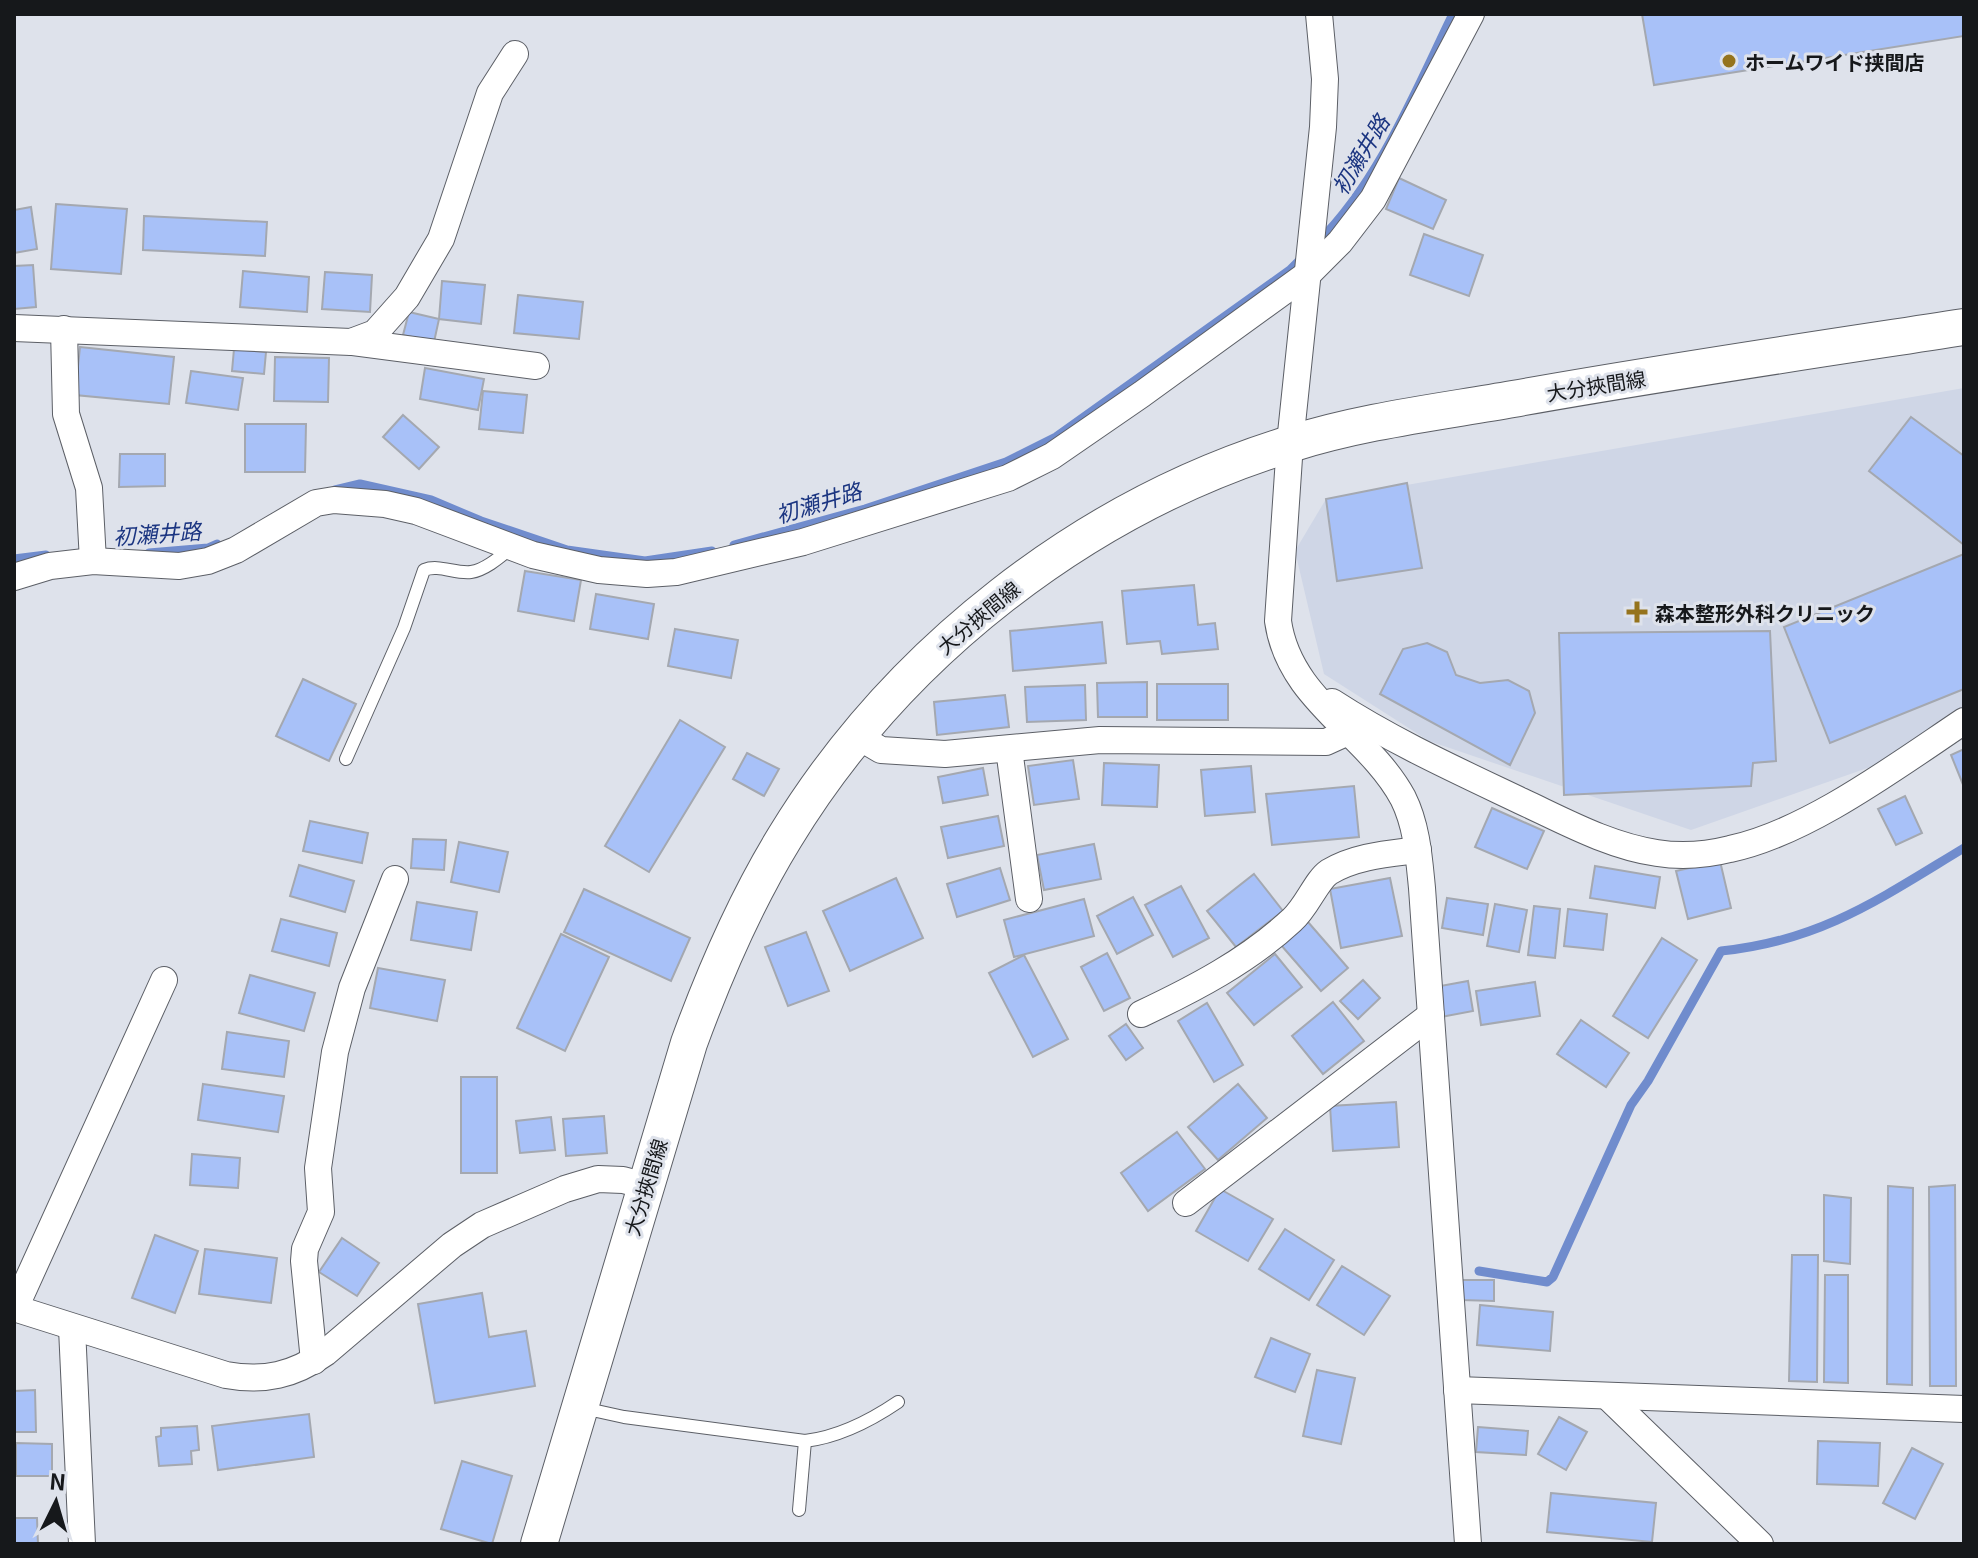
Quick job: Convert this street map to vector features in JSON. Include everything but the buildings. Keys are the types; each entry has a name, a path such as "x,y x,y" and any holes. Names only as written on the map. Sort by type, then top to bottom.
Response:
{"main road":[{"name":"大分挾間線","path":"539,1544 689,1043 737,926 791,827 816,790 906,684 990,604 1100,527 1225,467 1290,443 1326,433 1543,393 1964,327"}],"street":[{"path":"1319,14 1325,79 1313,237 1290,443 1278,621 1280,639 1300,679 1384,770 1403,799 1412,821 1418,850 1468,1544"},
{"path":"14,577 50,566 93,561 179,566 208,561 236,550 316,503 334,500 385,504 416,511 511,548 599,570 647,574 676,572 803,542 1008,478 1052,456 1309,273 1340,242 1373,199 1471,14"},
{"path":"351,342 375,333 399,306 441,239 485,103 515,54"},
{"path":"14,328 351,342 536,366"},
{"path":"64,329 66,414 68,430 89,488 93,561"},
{"path":"1300,679 1400,744 1587,832 1637,849 1673,855 1732,849 1799,822 1874,782 1964,721"},
{"path":"859,737 890,752 945,754 1100,740 1326,742 1348,732"},
{"path":"1009,749 1029,899"},
{"path":"1141,1014 1190,991 1279,932 1301,912 1327,874 1368,857 1418,850"},
{"path":"314,1361 304,1261 305,1249 321,1212 318,1168 335,1052 352,988 395,879"},
{"path":"164,980 14,1308 244,1378 287,1374 314,1361 452,1245 482,1225 565,1189 598,1179 623,1180 646,1186"},
{"path":"1186,1203 1431,1015"},
{"path":"72,1328 82,1544"},
{"path":"1457,1390 1964,1409"},
{"path":"1609,1398 1760,1544"}],"lane":[{"path":"346,759 404,628 424,570 430,567 471,572 511,548"},
{"path":"580,1407 624,1417 805,1441 863,1424 898,1402"},
{"path":"799,1510 805,1441"}],"shaded area":[{"name":"森本整形外科クリニック","path":"1964,388 1964,734 1691,830 1429,741 1324,674 1295,551 1326,499"}],"waterway":[{"name":"初瀬井路","path":"1318,242 1340,218 1378,164 1453,14"},
{"name":"初瀬井路","path":"734,545 865,509 1006,462 1056,437 1290,270 1302,258"},
{"name":"初瀬井路","path":"335,490 360,484 431,500 481,521 567,550 645,561 712,551"},
{"name":"初瀬井路","path":"149,553 208,548 217,544"},
{"name":"初瀬井路","path":"14,559 46,555"},
{"path":"1479,1271 1547,1282 1553,1277 1631,1105 1648,1081 1721,951 1757,946 1820,927 1877,900 1964,848"}],"place":[{"name":"ホームワイド挟間店","path":"1729,61"},
{"name":"森本整形外科クリニック","path":"1637,612"}]}
